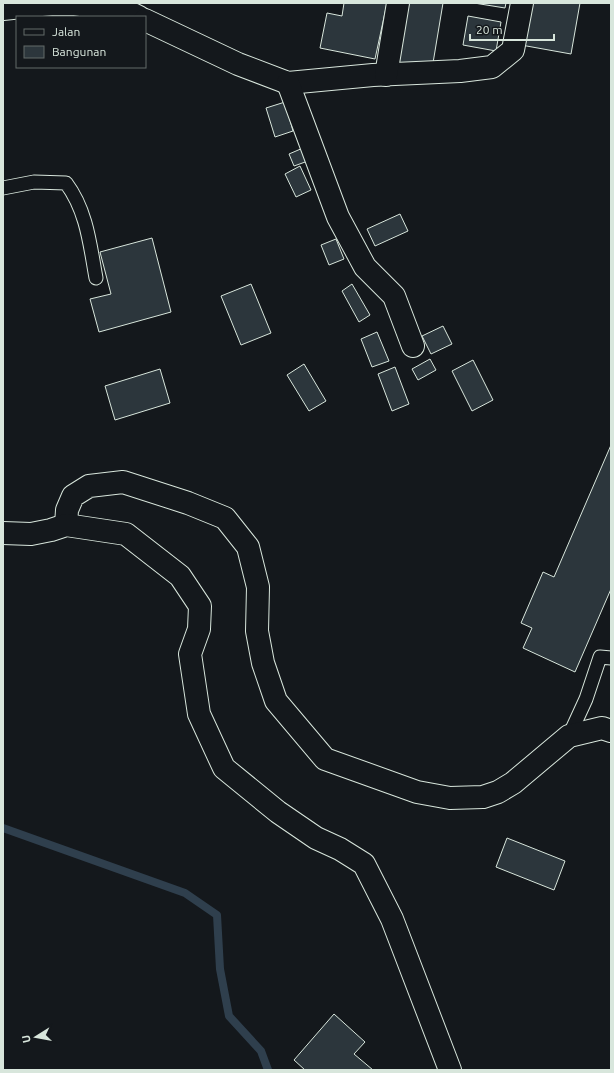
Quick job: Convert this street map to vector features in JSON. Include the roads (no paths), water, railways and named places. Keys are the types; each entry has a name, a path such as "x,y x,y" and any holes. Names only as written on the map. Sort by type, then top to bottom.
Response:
{"street":[{"path":"386,75 398,3"},
{"path":"146,20 238,64 288,83 386,75 460,72 492,67 513,50 522,3"},
{"path":"3,9 51,4 74,4 133,14 137,16"},
{"path":"288,83 338,217 365,267 394,296 413,346"},
{"path":"66,525 67,510 72,496 90,486 123,482 188,503 225,518 248,548 258,587 257,631 263,663 276,701 325,759 417,792 450,798 482,797 498,792 513,783 569,736 602,728 611,731"},
{"path":"3,533 31,534 66,525 126,534 180,576 200,606 199,629 190,654 199,714 224,768 278,812 316,838 340,848 364,864 392,919 441,1042 450,1070"}],"lane":[{"path":"3,188 34,182 66,183 76,197 87,229 96,278"},
{"path":"569,736 586,700 600,657 611,658"}],"waterway":[{"path":"3,828 185,893 217,915 220,969 229,1016 261,1051 268,1070"}]}
